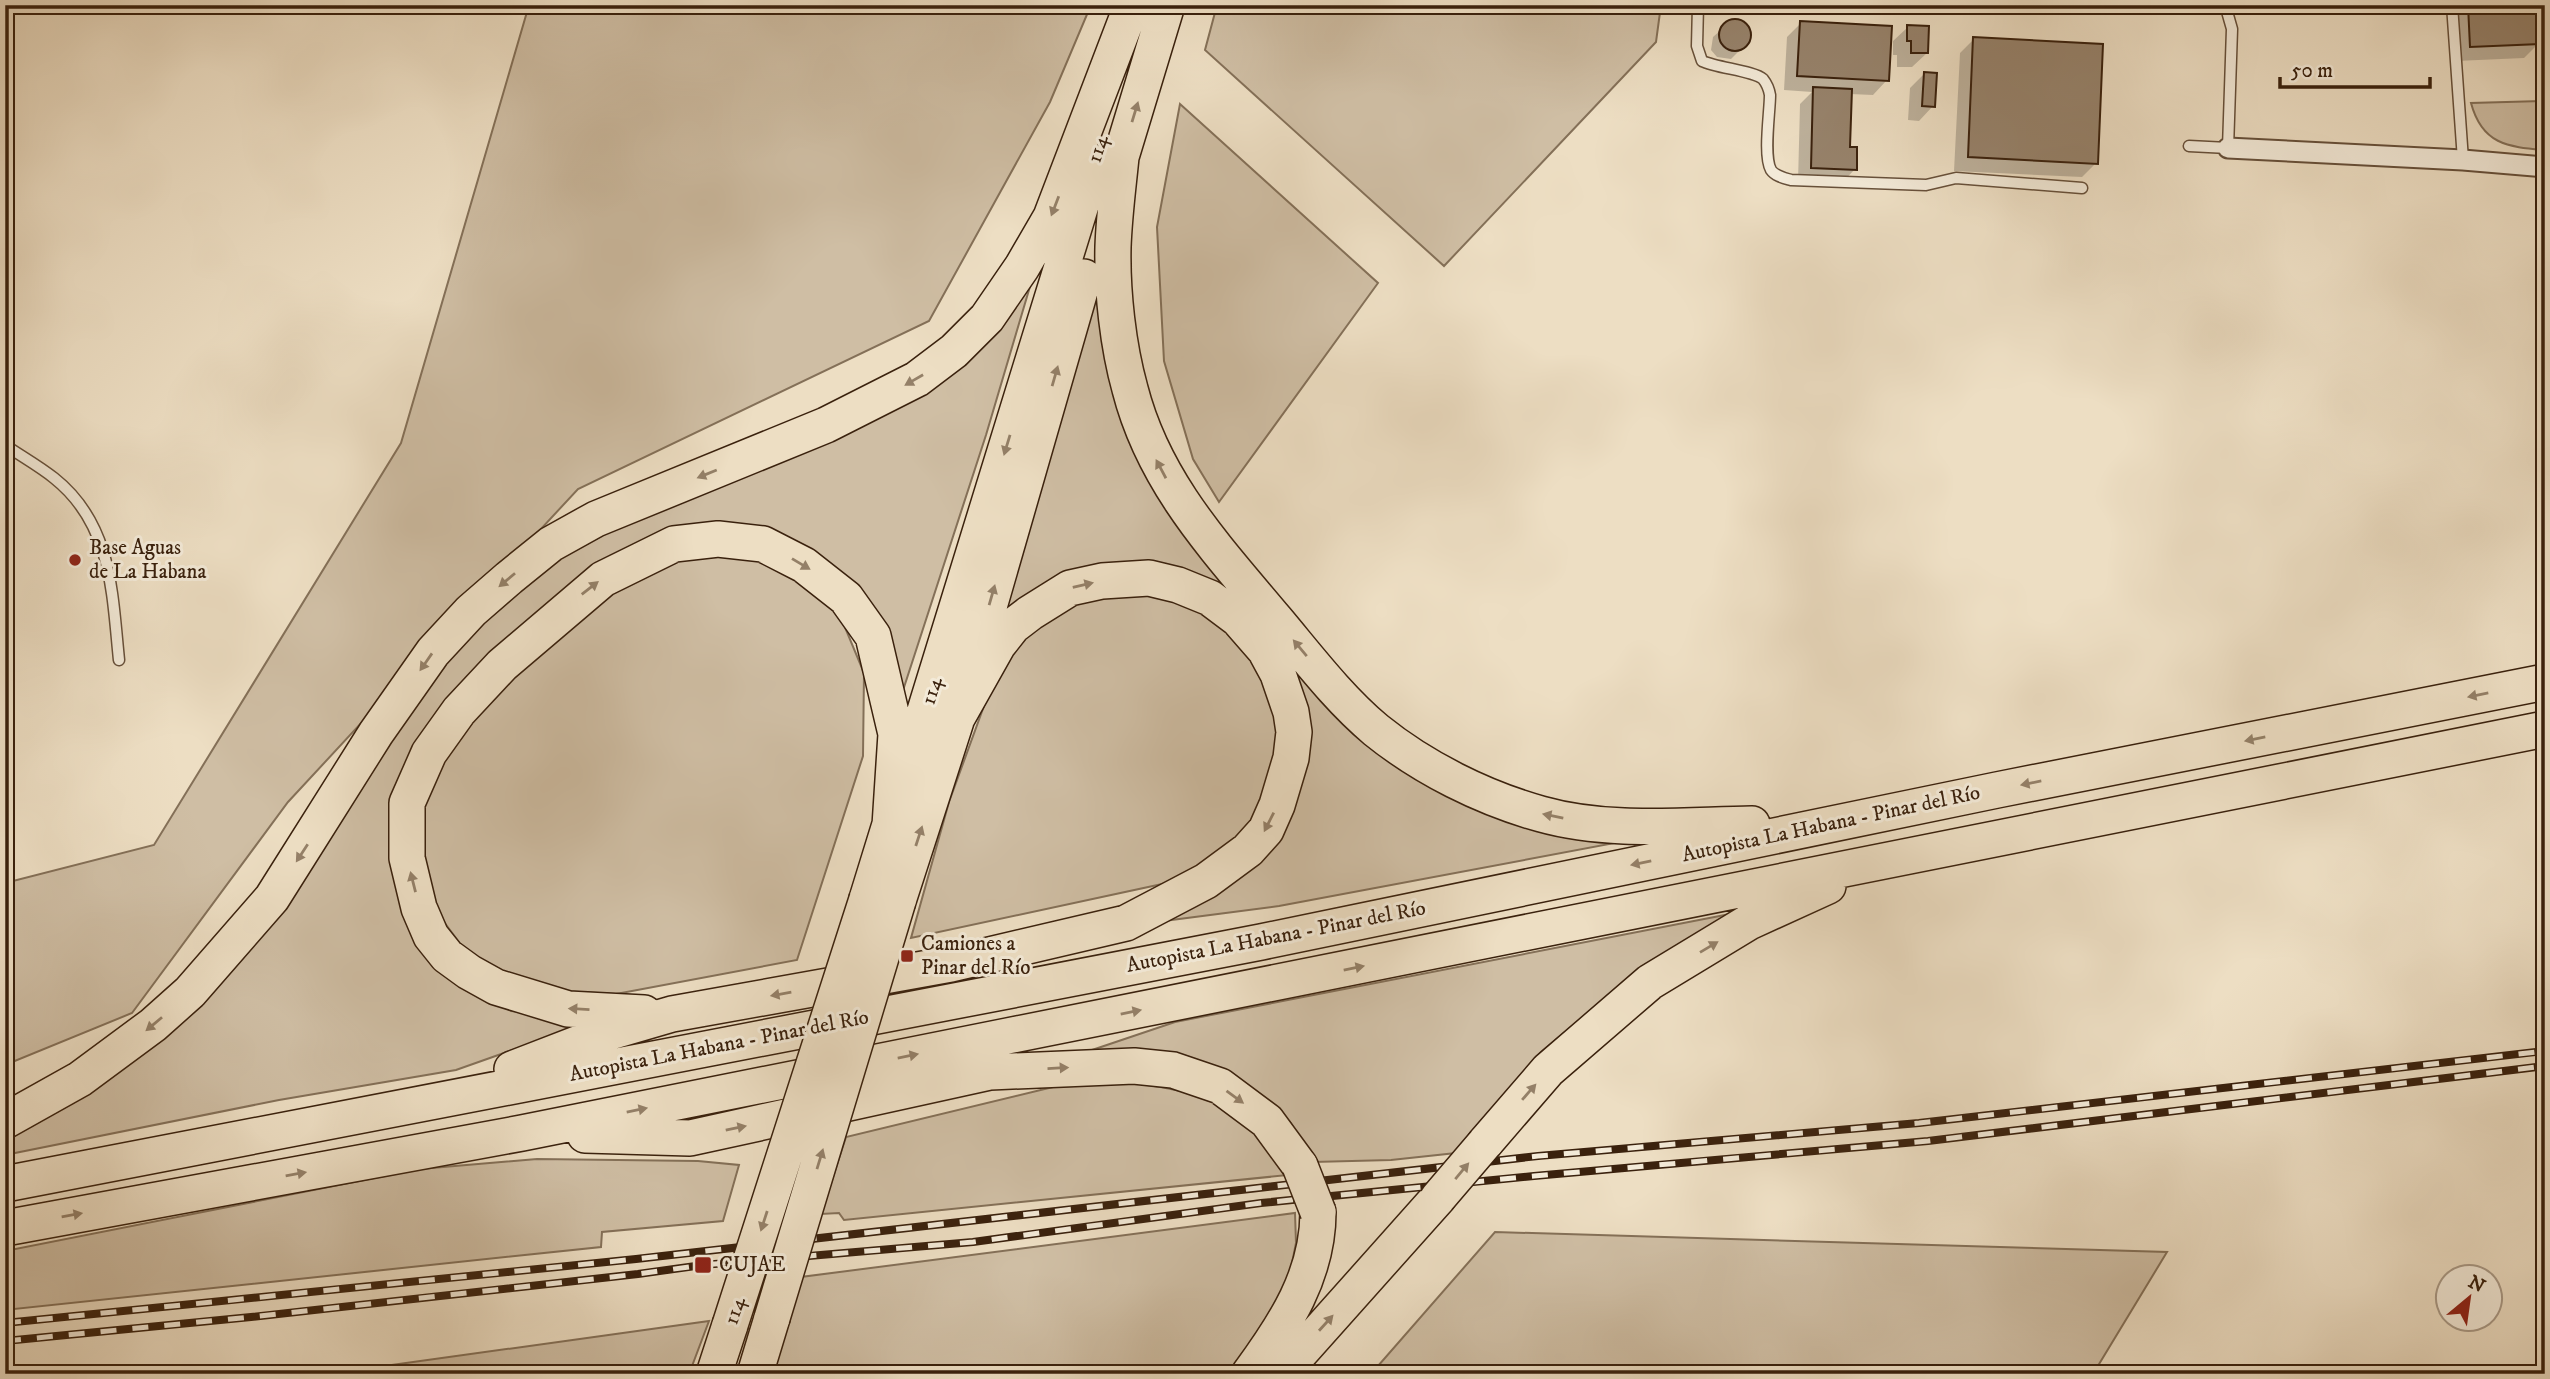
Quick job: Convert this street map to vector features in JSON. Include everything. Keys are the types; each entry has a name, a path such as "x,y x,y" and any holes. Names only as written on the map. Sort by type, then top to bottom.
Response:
{"highway":[{"path":"5,1121 80,1079 153,1026 190,992 272,898 376,733 433,652 471,611 509,578 551,544 596,519 826,425 917,379 954,351 987,317 1022,267 1051,217 1132,5"},
{"name":"114","path":"755,1374 882,900 890,826 1143,5"},
{"name":"114","path":"714,1374 882,900 957,718 1085,272 1167,5"},
{"path":"1121,157 1113,247 1116,307 1129,388 1142,429 1159,468 1201,530 1337,691 1377,731 1420,761 1468,786 1543,815 1590,823 1642,826 1841,822"},
{"path":"672,1014 568,1009 496,987 469,972 447,956 431,936 419,908 407,859 407,803 429,752 458,711 502,665 579,597 631,563 674,544 697,540 718,539 763,544 804,565 846,598 873,636 895,734 890,826"},
{"path":"348,1119 530,1064 600,1035 672,1014 1016,950 1125,923 1229,866 1266,830 1285,780 1294,732 1291,712 1278,674 1265,650 1238,619 1225,607 1202,595 1178,585 1149,578 1102,581 1070,588 1013,625 998,645 957,718"},
{"name":"Autopista La Habana - Pinar del Río","path":"5,1184 1261,942 1841,822 2545,682"},
{"path":"5,1228 522,1133 2545,729"},
{"path":"1281,1374 1548,1070 1650,982 1749,922 1890,859"},
{"path":"1016,950 1261,942"},
{"path":"990,1072 1062,1026"},
{"path":"522,1133 690,1138 990,1072 1108,1066 1173,1070 1220,1086 1267,1121 1300,1166 1318,1212 1318,1231 1309,1273 1281,1330 1249,1374"}],"street":[{"path":"2228,148 2545,167"}],"lane":[{"path":"1698,5 1697,46 1702,61 1714,67 1762,77 1767,85 1770,95 1768,158 1771,170 1778,176 1791,180 1926,185 1956,178 2082,188"},
{"path":"2452,5 2463,160"},
{"path":"2189,146 2228,148 2232,29 2224,6"},
{"path":"5,445 55,478 79,503 103,545 112,588 119,660"}],"shaded area":[{"path":"529,5 1091,5 1050,102 929,321 578,489 288,802 132,1013 5,1065 5,883 154,845 401,443"},
{"path":"1217,5 1661,5 1656,42 1444,266 1205,50"},
{"path":"2545,101 2545,150 2498,141 2482,127 2471,103"},
{"path":"1180,104 1378,283 1219,502 1193,459 1164,361 1157,227"},
{"path":"1101,258 1129,426 1358,728 1636,839 1279,906 1156,922 1277,829 1287,662 1162,568 999,624"},
{"path":"1034,273 986,435 895,715 887,651 773,533 591,576 396,801 457,982 511,1011 600,1019 456,1070 279,1100 5,1155 5,1136 171,1029 455,647 493,609 559,559 640,515 919,394"},
{"path":"725,551 785,567 837,608 864,673 863,756 797,960 616,994 543,990 471,958 435,910 417,842 428,790 477,706 620,583 669,561"},
{"path":"1167,594 1206,614 1241,643 1274,693 1279,733 1271,791 1239,840 1176,881 911,938 949,802 1000,662 1032,624 1082,598"},
{"path":"1735,913 1630,978 1541,1052 1456,1153 1391,1160 1313,1162 1290,1122 1231,1075 1092,1050 1175,1022"},
{"path":"1135,1083 1195,1094 1223,1105 1248,1122 1288,1175 844,1220 839,1213 821,1214 846,1137 1053,1087"},
{"path":"537,1159 698,1161 739,1165 723,1221 602,1232 601,1247 5,1310 5,1251 420,1169"},
{"path":"1295,1213 1296,1243 1289,1278 1265,1336 1231,1374 771,1374 801,1277"},
{"path":"1495,1232 2167,1252 2093,1374 1368,1374 1378,1366"},
{"path":"709,1321 689,1374 327,1374"}],"building":[{"path":"2468,5 2538,5 2540,44 2470,47"},
{"path":"1735,19 1746,24 1751,35 1746,46 1735,51 1724,46 1719,35 1724,24"},
{"path":"1800,21 1892,26 1889,81 1797,76"},
{"path":"1907,25 1929,26 1928,53 1911,53 1911,41 1907,41"},
{"path":"1973,37 2103,44 2098,164 1968,157"},
{"path":"1924,72 1937,73 1935,107 1922,106"},
{"path":"1813,87 1852,89 1850,147 1857,147 1857,170 1811,168"}],"railway":[{"path":"5,1323 636,1259 1538,1156 1919,1123 2545,1051"},
{"path":"5,1341 251,1317 703,1265 973,1242 1261,1203 1928,1141 2545,1066"}],"place":[{"name":"Base Aguas de La Habana","path":"75,560"},
{"name":"Camiones a Pinar del Río","path":"907,956"},
{"name":"CUJAE","path":"703,1265"}]}
